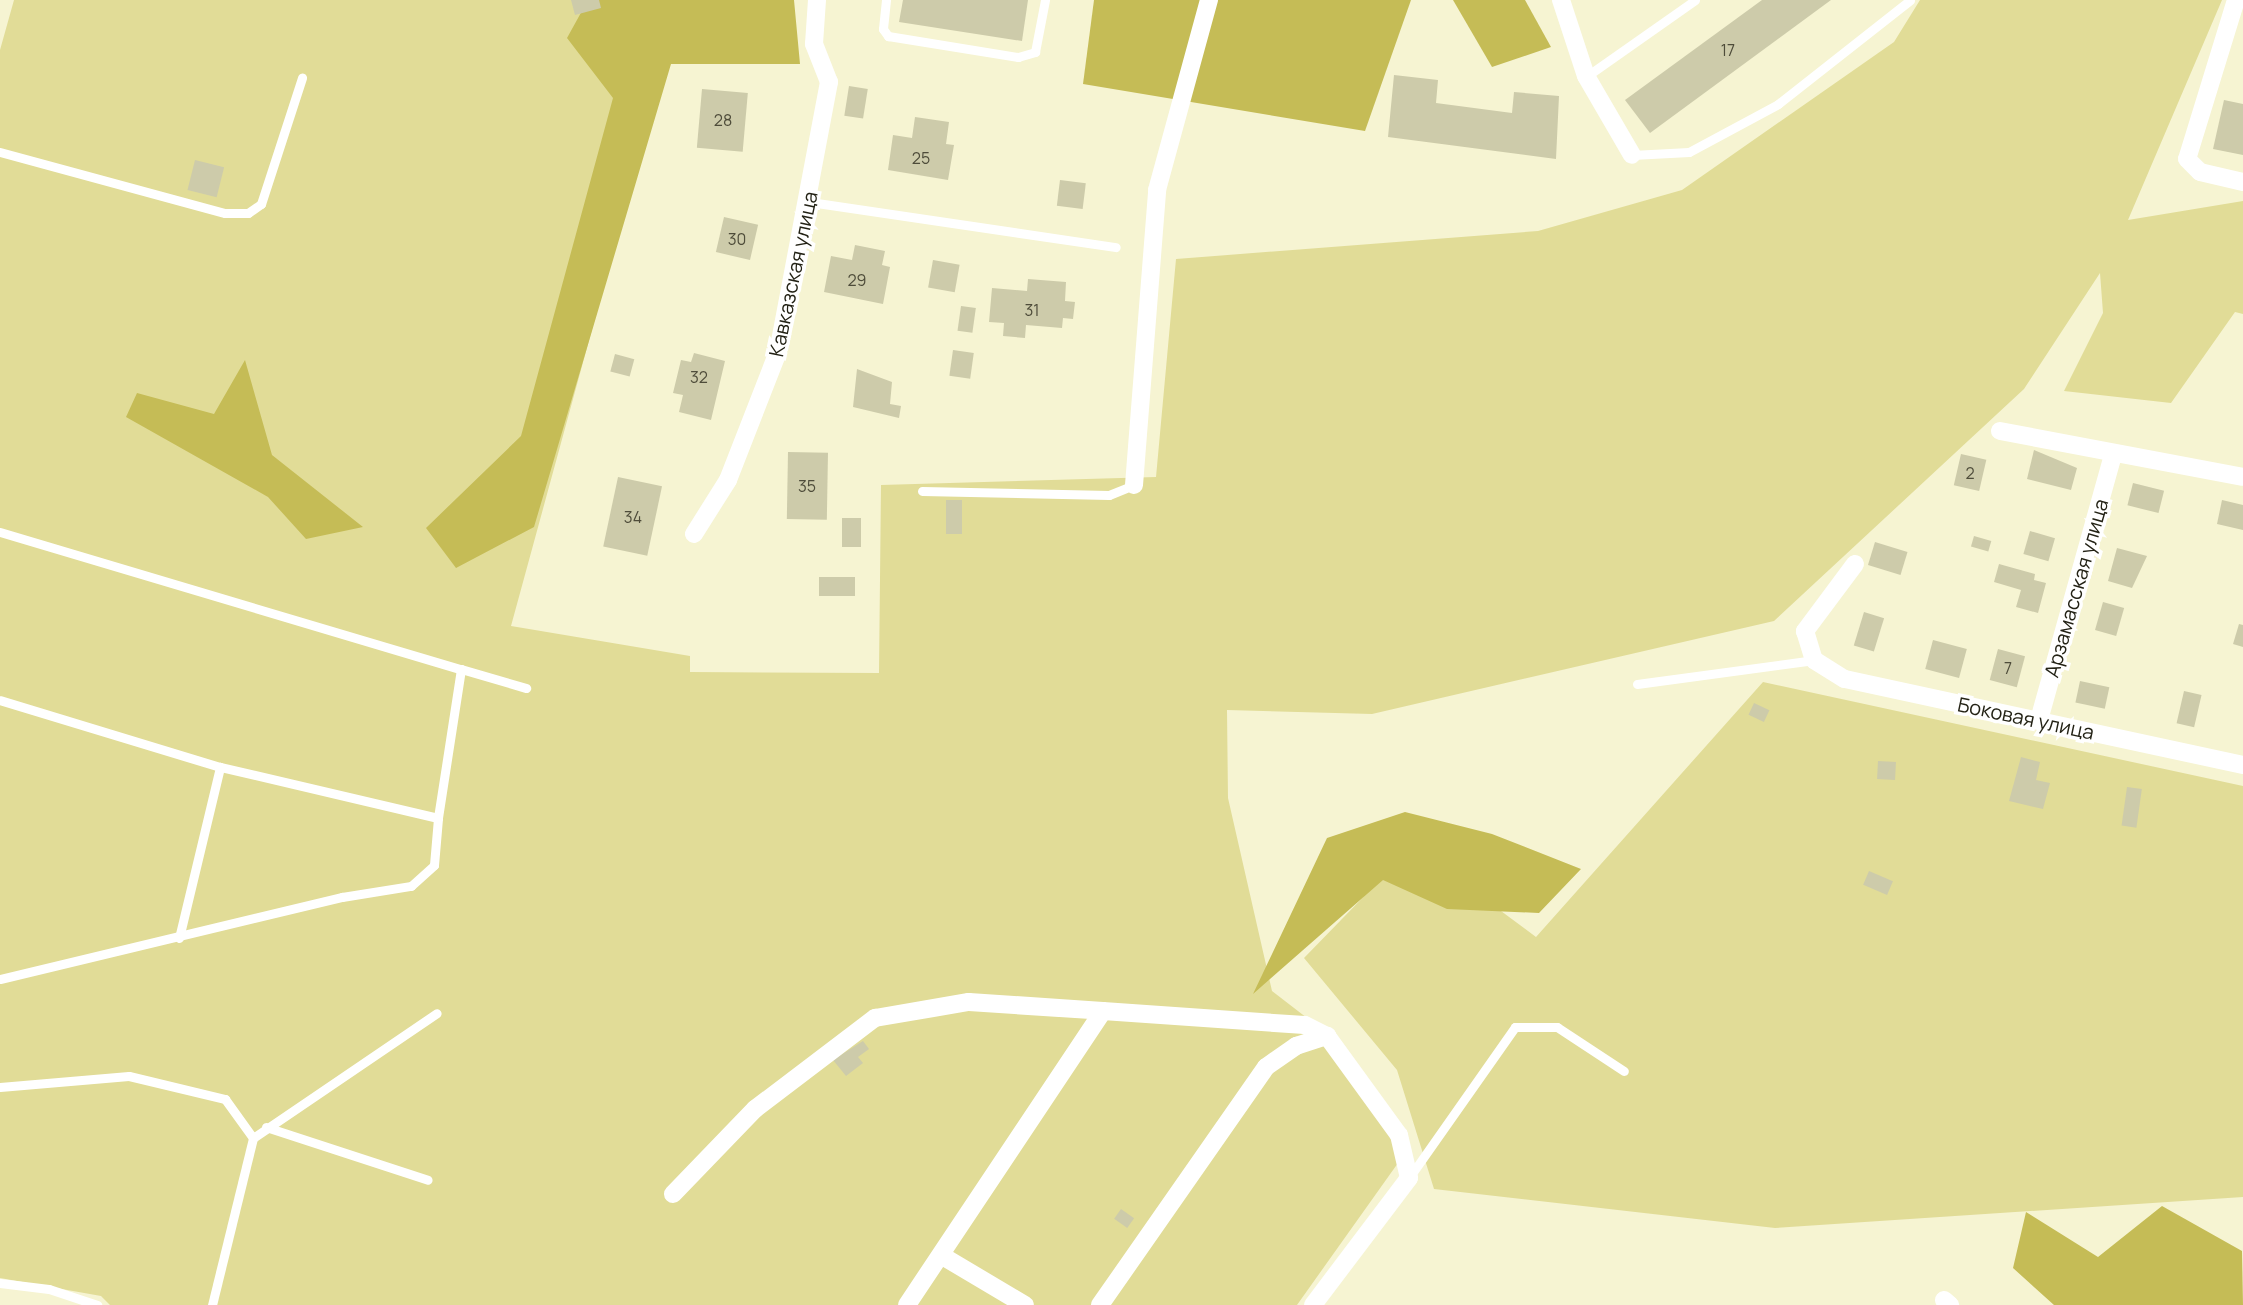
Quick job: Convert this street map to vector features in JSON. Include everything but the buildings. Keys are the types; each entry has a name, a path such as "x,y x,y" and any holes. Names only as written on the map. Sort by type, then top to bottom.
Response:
{"street":[{"name":"Кавказская улица","path":"694,534 728,480 757,415 778,352 810,202 829,82 814,44 817,0"},
{"path":"1134,485 1157,190 1209,0"},
{"path":"1561,0 1586,76 1632,155"},
{"path":"2236,0 2188,139 2187,159 2200,172 2243,182"},
{"path":"2000,431 2113,455 2148,455 2243,477"},
{"name":"Арзамасская улица","path":"2039,720 2113,455"},
{"path":"1814,660 1805,631 1855,564"},
{"name":"Боковая улица","path":"1814,660 1845,679 2243,765"},
{"path":"673,1194 755,1109 875,1018 969,1002 1305,1025 1327,1036 1399,1135 1409,1178 1313,1305"},
{"path":"907,1305 944,1257 1103,1011"},
{"path":"1100,1305 1266,1067 1296,1046 1327,1036"},
{"path":"944,1257 1025,1305"}],"lane":[{"path":"886,0 883,29 888,36 1018,57 1035,52 1045,0"},
{"path":"1586,76 1695,0"},
{"path":"1632,155 1689,152 1778,104 1910,0"},
{"path":"0,152 225,213 248,213 261,204 302,78"},
{"path":"810,202 1116,247"},
{"path":"922,491 1109,495 1134,485"},
{"path":"0,532 526,688"},
{"path":"1637,684 1814,660"},
{"path":"0,979 411,886 434,865 438,818 461,669"},
{"path":"0,700 220,767 438,818"},
{"path":"179,938 220,767"},
{"path":"212,1305 253,1138 437,1013"},
{"path":"1409,1178 1515,1027 1557,1027 1624,1071"},
{"path":"0,1087 129,1076 225,1099 253,1138"},
{"path":"266,1127 428,1180"},
{"path":"0,1283 49,1289 97,1305"}],"shaded area":[{"path":"14,0 682,0 511,626 690,656 690,672 879,673 881,485 1156,477 1176,259 1538,231 1682,190 1894,42 1920,0 2222,0 2128,220 2243,201 2243,314 2235,312 2171,403 2064,391 2103,313 2100,273 2024,389 1774,621 1372,714 1227,710 1228,798 1272,991 1320,1028 1403,1156 1297,1305 110,1305 101,1296 0,1278 0,50"},
{"path":"588,0 794,0 800,64 671,64 534,527 456,568 426,528 521,436 613,98 567,38"},
{"path":"1094,0 1411,0 1365,131 1083,84"},
{"path":"1453,0 1525,0 1551,47 1492,67"},
{"path":"245,360 272,455 363,527 306,539 268,497 126,417 137,393 214,414"},
{"path":"1763,682 2243,786 2243,1197 1775,1228 1434,1189 1397,1070 1304,958 1413,846 1536,937"},
{"path":"1405,812 1492,834 1581,869 1539,913 1447,909 1383,880 1253,994 1327,838"},
{"path":"2162,1206 2242,1251 2243,1305 2054,1305 2013,1268 2026,1212 2098,1257"}]}
